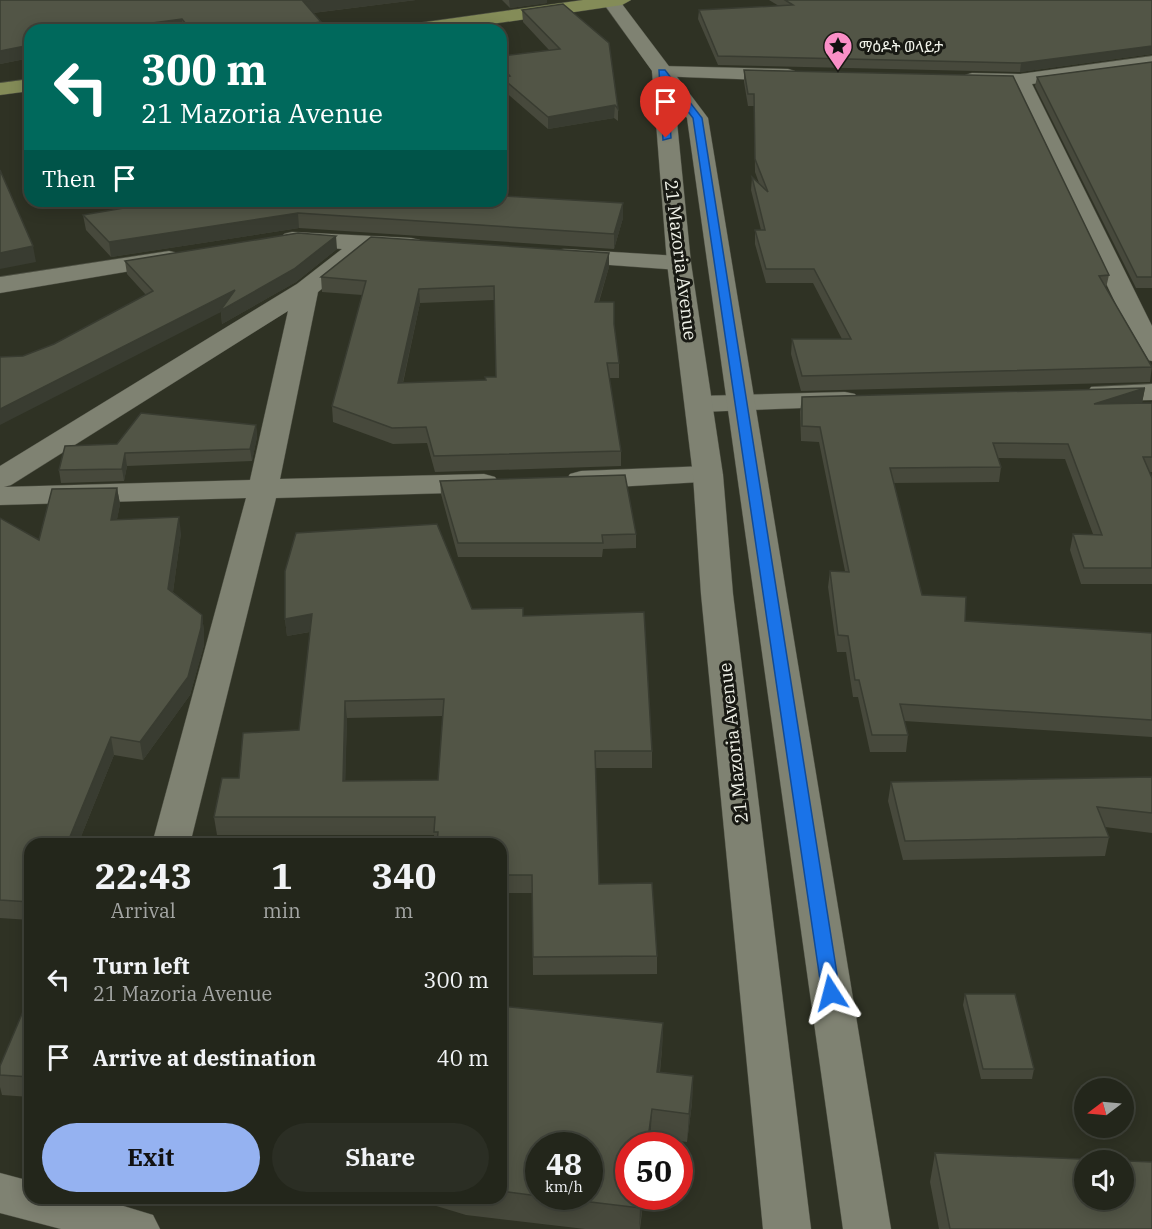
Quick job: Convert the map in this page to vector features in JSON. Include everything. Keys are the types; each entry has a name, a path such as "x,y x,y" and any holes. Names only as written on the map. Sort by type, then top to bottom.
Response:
{"main road":[{"path":"453,24 615,0"},
{"path":"0,89 24,86"}],"street":[{"path":"615,0 662,72 805,75"},
{"path":"949,79 1020,80 1152,63"},
{"name":"21 Mazoria Avenue","path":"662,72 679,263 700,404 718,606 787,1229"},
{"name":"21 Mazoria Avenue","path":"662,72 697,118 867,1229"},
{"path":"1020,80 1152,352"},
{"path":"264,243 299,237 435,247"},
{"path":"0,479 306,289 365,242"},
{"path":"0,285 195,254"},
{"path":"539,254 679,263"},
{"path":"173,838 263,490 306,289"},
{"path":"1070,394 1152,392"},
{"path":"700,404 870,399"},
{"path":"556,480 708,476"},
{"path":"0,496 509,482"},
{"path":"0,1193 24,1197"},
{"path":"78,1206 136,1229"}],"building":[{"path":"0,0 314,0 303,1 321,22 315,24 186,24 182,19 144,24 24,24 24,46 0,51"},
{"path":"785,0 1152,0 1152,46 1021,63 718,56 699,10 793,5"},
{"path":"563,4 609,43 618,109 615,105 548,117 507,82 507,77 510,76 507,73 507,55 560,49 522,10"},
{"path":"1152,62 1152,277 1137,277 1037,77"},
{"path":"744,70 1013,76 1109,275 1099,276 1152,367 802,376 792,339 851,339 814,269 766,269 755,230 765,230 752,177 768,192 755,159 754,94 748,94"},
{"path":"0,170 33,246 0,253"},
{"path":"507,196 623,203 614,234 298,213 109,242 83,215 130,207 507,207"},
{"path":"298,233 336,236 294,269 220,311 235,290 0,409 0,357 23,356 54,344 153,291 125,261"},
{"path":"371,237 609,253 595,302 614,302 619,363 607,363 621,451 434,456 426,427 392,428 332,406 366,281 321,277","holes":["494,286 496,377 485,377 486,380 398,383 419,289"]},
{"path":"1145,388 1094,404 1152,403 1152,457 1143,457 1152,478 1152,568 1084,568 1073,534 1102,535 1068,444 993,443 1001,467 890,468 922,595 966,597 965,621 1152,633 1152,720 900,704 908,735 872,735 859,680 855,680 848,636 838,635 830,571 849,572 820,427 802,426 802,397"},
{"path":"141,413 256,425 250,449 125,453 122,469 59,470 65,446 117,444"},
{"path":"625,475 636,534 602,535 603,543 458,543 440,481"},
{"path":"117,488 111,520 179,517 168,589 202,615 201,628 188,677 140,742 111,737 69,838 24,838 24,902 0,900 0,518 39,540 52,489"},
{"path":"437,524 472,609 523,608 523,616 644,612 652,751 595,751 599,884 652,883 657,956 533,957 532,875 507,875 507,838 438,838 438,832 434,832 435,817 214,817 222,778 239,778 243,733 299,730 312,614 285,619 285,571 296,533","holes":["444,699 438,780 343,781 345,701"]},
{"path":"1152,777 1152,813 1097,807 1109,837 905,841 891,782"},
{"path":"965,994 1015,994 1034,1069 983,1069"},
{"path":"507,1007 663,1023 657,1072 693,1076 689,1114 652,1109 649,1132 615,1132 615,1205 603,1204 603,1132 525,1132 525,1194 507,1192"},
{"path":"24,1009 24,1077 0,1075 0,1066"},
{"path":"935,1153 1074,1159 1074,1210 1134,1210 1134,1161 1152,1162 1152,1229 950,1229"}],"place":[{"name":"ማዕዶት ወላይታ","path":"838,72"}],"route":[{"path":"666,138 662,72 697,118 831,993"}]}
